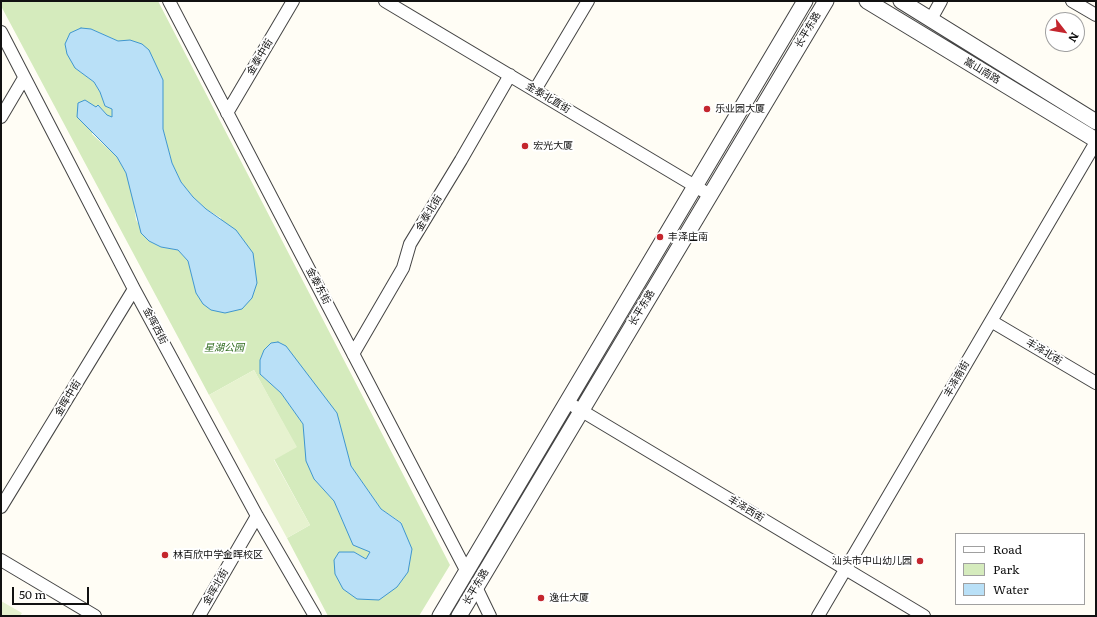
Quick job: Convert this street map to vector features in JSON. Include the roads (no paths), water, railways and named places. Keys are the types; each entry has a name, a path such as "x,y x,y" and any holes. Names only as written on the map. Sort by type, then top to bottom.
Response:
{"street":[{"name":"金泰东街","path":"169,1 467,572"},
{"name":"金泰中街","path":"227,113 294,1"},
{"name":"金泰北直街","path":"385,1 710,195"},
{"path":"535,90 588,1"},
{"name":"长平东路","path":"440,616 805,1"},
{"name":"长平东路","path":"459,616 826,1"},
{"name":"嵩山南路","path":"867,1 1096,141"},
{"name":"嵩山南路","path":"901,1 1096,122"},
{"path":"931,19 941,1"},
{"path":"1072,1 1096,15"},
{"name":"金晖西街","path":"1,32 134,289 257,516 315,616"},
{"name":"金泰北街","path":"353,354 403,268 410,244 510,75"},
{"path":"1,117 24,78"},
{"name":"丰泽南街","path":"818,616 1096,141"},
{"name":"金晖中街","path":"1,507 134,289"},
{"name":"丰泽北街","path":"991,321 1096,383"},
{"name":"丰泽西街","path":"567,402 924,616"},
{"name":"金晖北街","path":"199,616 257,516"},
{"path":"1,560 95,616"},
{"path":"476,587 490,616"}],"water":[{"path":"81,28 91,29 118,41 130,40 142,44 149,50 163,80 163,129 172,163 181,182 193,197 206,209 236,230 253,253 257,283 252,298 242,309 225,313 211,310 203,304 196,293 188,261 178,250 161,247 149,241 141,233 126,173 117,157 77,117 78,103 85,100 96,107 98,105 107,115 112,117 112,109 105,106 100,92 94,82 75,68 67,54 65,44 70,33"},
{"path":"278,342 286,346 337,413 351,466 381,509 401,523 412,549 408,572 397,587 379,600 357,599 343,589 335,574 334,560 339,552 354,552 366,559 370,552 353,545 334,501 314,479 306,461 303,424 281,393 260,374 260,360 264,350 271,343"}],"place":[{"name":"乐业园大厦","path":"707,109"},
{"name":"宏光大厦","path":"525,146"},
{"name":"丰泽庄南","path":"660,237"},
{"name":"林百欣中学金晖校区","path":"165,555"},
{"name":"汕头市中山幼儿园","path":"920,561"},
{"name":"逸仕大厦","path":"541,598"}],"park label":[{"name":"星湖公园","path":"224,348"}]}
